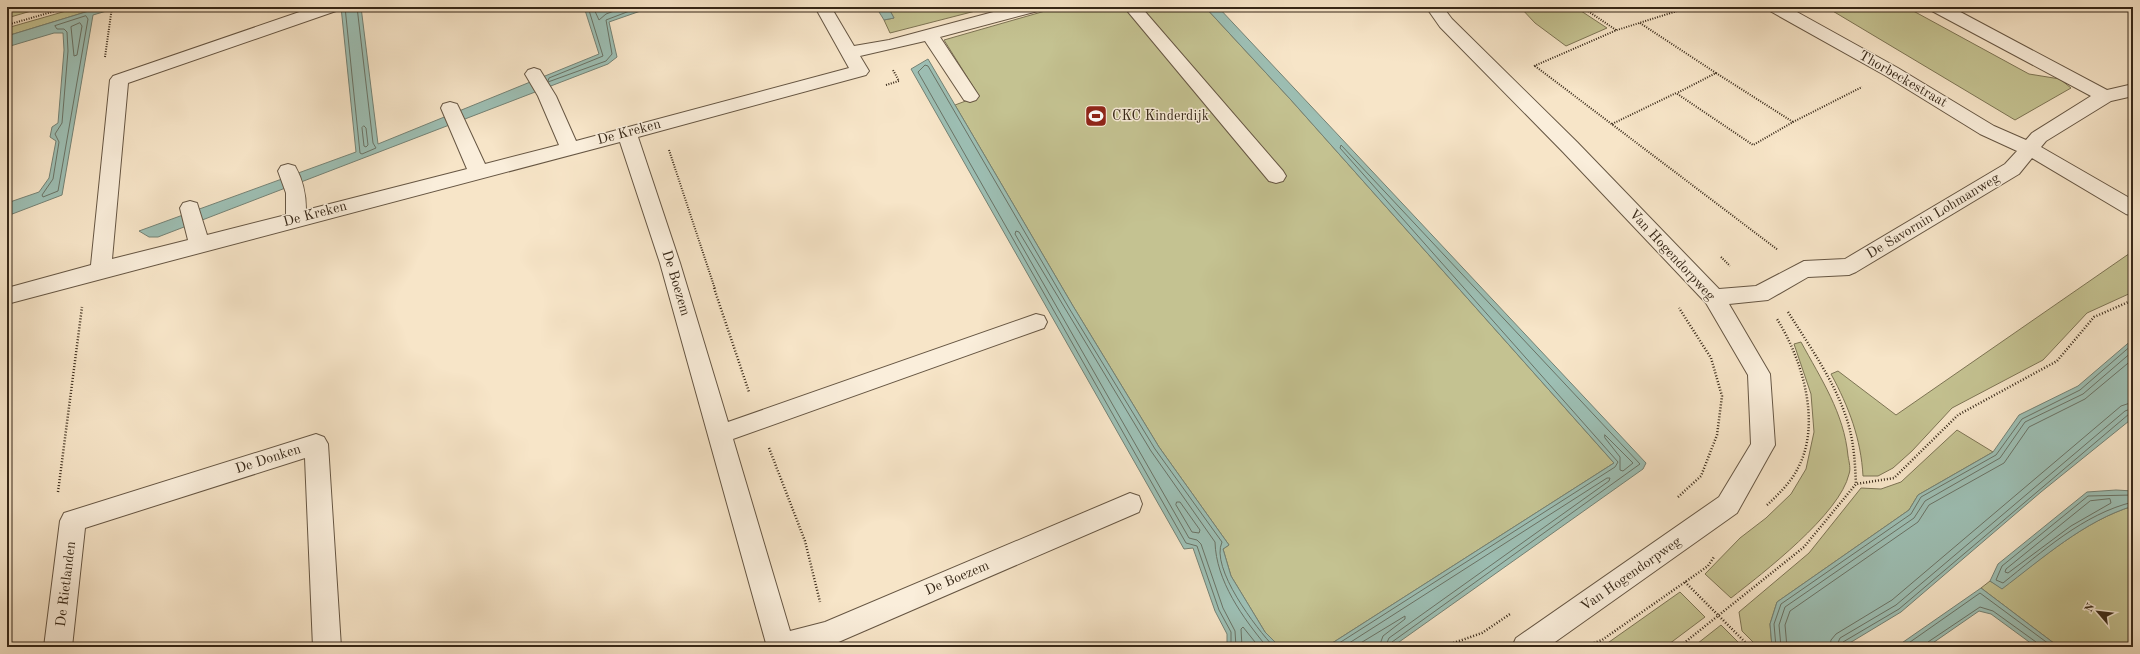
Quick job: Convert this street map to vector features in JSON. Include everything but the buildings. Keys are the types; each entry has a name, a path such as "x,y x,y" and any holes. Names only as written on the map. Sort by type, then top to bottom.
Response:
{"street":[{"path":"7,296 100,270 119,80 330,7"},
{"name":"De Kreken","path":"100,270 197,236 296,219 478,171 627,134 860,71 823,7"},
{"path":"849,52 930,34 1032,7"},
{"path":"1132,7 1276,176"},
{"name":"Van Hogendorpweg","path":"1434,7 1446,23 1714,297 1759,374 1763,445 1728,505 1526,647"},
{"name":"Thorbeckestraat","path":"1776,7 1892,72 1987,130 2030,149 2133,209"},
{"path":"1938,7 2105,96"},
{"path":"930,34 970,96"},
{"path":"534,74 570,148"},
{"name":"De Savornin Lohmanweg","path":"1714,297 1766,291 1804,269 1849,267 2012,169 2039,137 2105,96 2133,90"},
{"path":"450,108 458,130 478,171"},
{"name":"De Boezem","path":"627,134 670,263 781,647 827,634 1130,504"},
{"path":"288,171 296,193 296,219"},
{"path":"190,208 197,236"},
{"path":"720,434 1036,322"},
{"name":"De Donken","path":"73,521 316,444 327,647"},
{"name":"De Rietlanden","path":"58,647 73,521"}],"path":[{"path":"7,25 69,7"},
{"path":"110,20 112,7"},
{"path":"1582,7 1617,30"},
{"path":"1503,80 1617,30 1690,7"},
{"path":"1640,23 1793,122"},
{"path":"1535,66 1804,269"},
{"path":"1676,93 1753,145 1793,122 1892,72"},
{"path":"1612,124 1716,73"},
{"path":"652,126 667,144 758,421 805,541 827,634"},
{"path":"1720,256 1766,291 1821,365 1845,415 1854,456 1856,484"},
{"path":"73,521 57,501 84,291 100,270"},
{"path":"1761,510 1778,496 1801,463 1809,412 1797,360 1766,291"},
{"path":"1679,647 1719,617 1804,547 1856,484 1894,478 1958,415 2057,361 2094,317 2133,300"},
{"path":"1674,301 1711,358 1722,396 1717,435 1702,476 1674,501"},
{"path":"1590,644 1602,640 1708,566 1717,553"},
{"path":"1685,582 1750,647"},
{"path":"1442,647 1482,633 1514,611"}],"shaded area":[{"path":"7,7 45,7 7,18"},
{"path":"80,7 102,7 7,36 7,28"},
{"path":"888,7 991,7 890,33 884,20 894,18"},
{"path":"1059,7 1205,7 1291,100 1614,463 1326,647 1280,647 1265,632 1231,576 1223,549 1229,545 1159,447 1073,306 955,105 979,96 944,40"},
{"path":"1520,7 1575,7 1607,28 1566,46 1535,23"},
{"path":"1826,7 1906,7 2029,74 2060,79 2071,88 2015,120"},
{"path":"2133,251 2133,292 2087,313 2043,360 1952,408 1912,451 1893,468 1878,476 1863,476 1857,436 1849,411 1831,374 1838,371 1896,415"},
{"path":"1801,342 1824,383 1837,411 1846,440 1850,472 1843,490 1831,507 1799,542 1731,598 1705,574 1740,538 1766,518 1791,494 1806,469 1814,432 1811,394 1794,344"},
{"path":"1957,430 1993,452 1918,495 1909,510 1777,602 1770,624 1772,647 1758,647 1742,631 1739,612 1809,553 1861,488 1881,489 1901,482"},
{"path":"2133,506 2133,647 2059,647 1981,588 1990,581 2002,588 2064,541 2098,521"},
{"path":"1680,592 1705,617 1665,647 1602,647"},
{"path":"1721,625 1743,647 1693,647"}],"water":[{"path":"102,7 120,7 93,15 62,195 7,216 7,203 39,192 49,178 56,141 50,137 52,127 58,123 64,50 63,33 54,33 7,47 7,36"},
{"path":"341,7 361,7 378,144 599,54 584,7 652,7 609,22 617,57 608,64 158,237 149,237 139,231 356,152"},
{"path":"876,7 888,7 894,18 884,20"},
{"path":"1205,7 1218,7 1646,463 1643,469 1392,647 1326,647 1614,463 1291,100"},
{"path":"928,59 1073,306 1159,447 1229,545 1223,549 1231,576 1265,632 1280,647 1227,647 1227,634 1215,611 1193,548 1184,549 911,69"},
{"path":"2133,339 2133,415 2129,421 2041,492 1901,612 1843,647 1772,647 1770,624 1777,602 1909,510 1918,495 1993,452 2019,415 2078,386"},
{"path":"2116,490 2133,491 2133,506 2098,521 2081,531 2049,553 2002,589 1990,581 1998,564 2087,492"},
{"path":"1981,588 2059,647 2036,647 1991,614 1979,611 1927,647 1896,647"}],"place":[{"name":"CKC Kinderdijk","path":"1096,116"}]}
